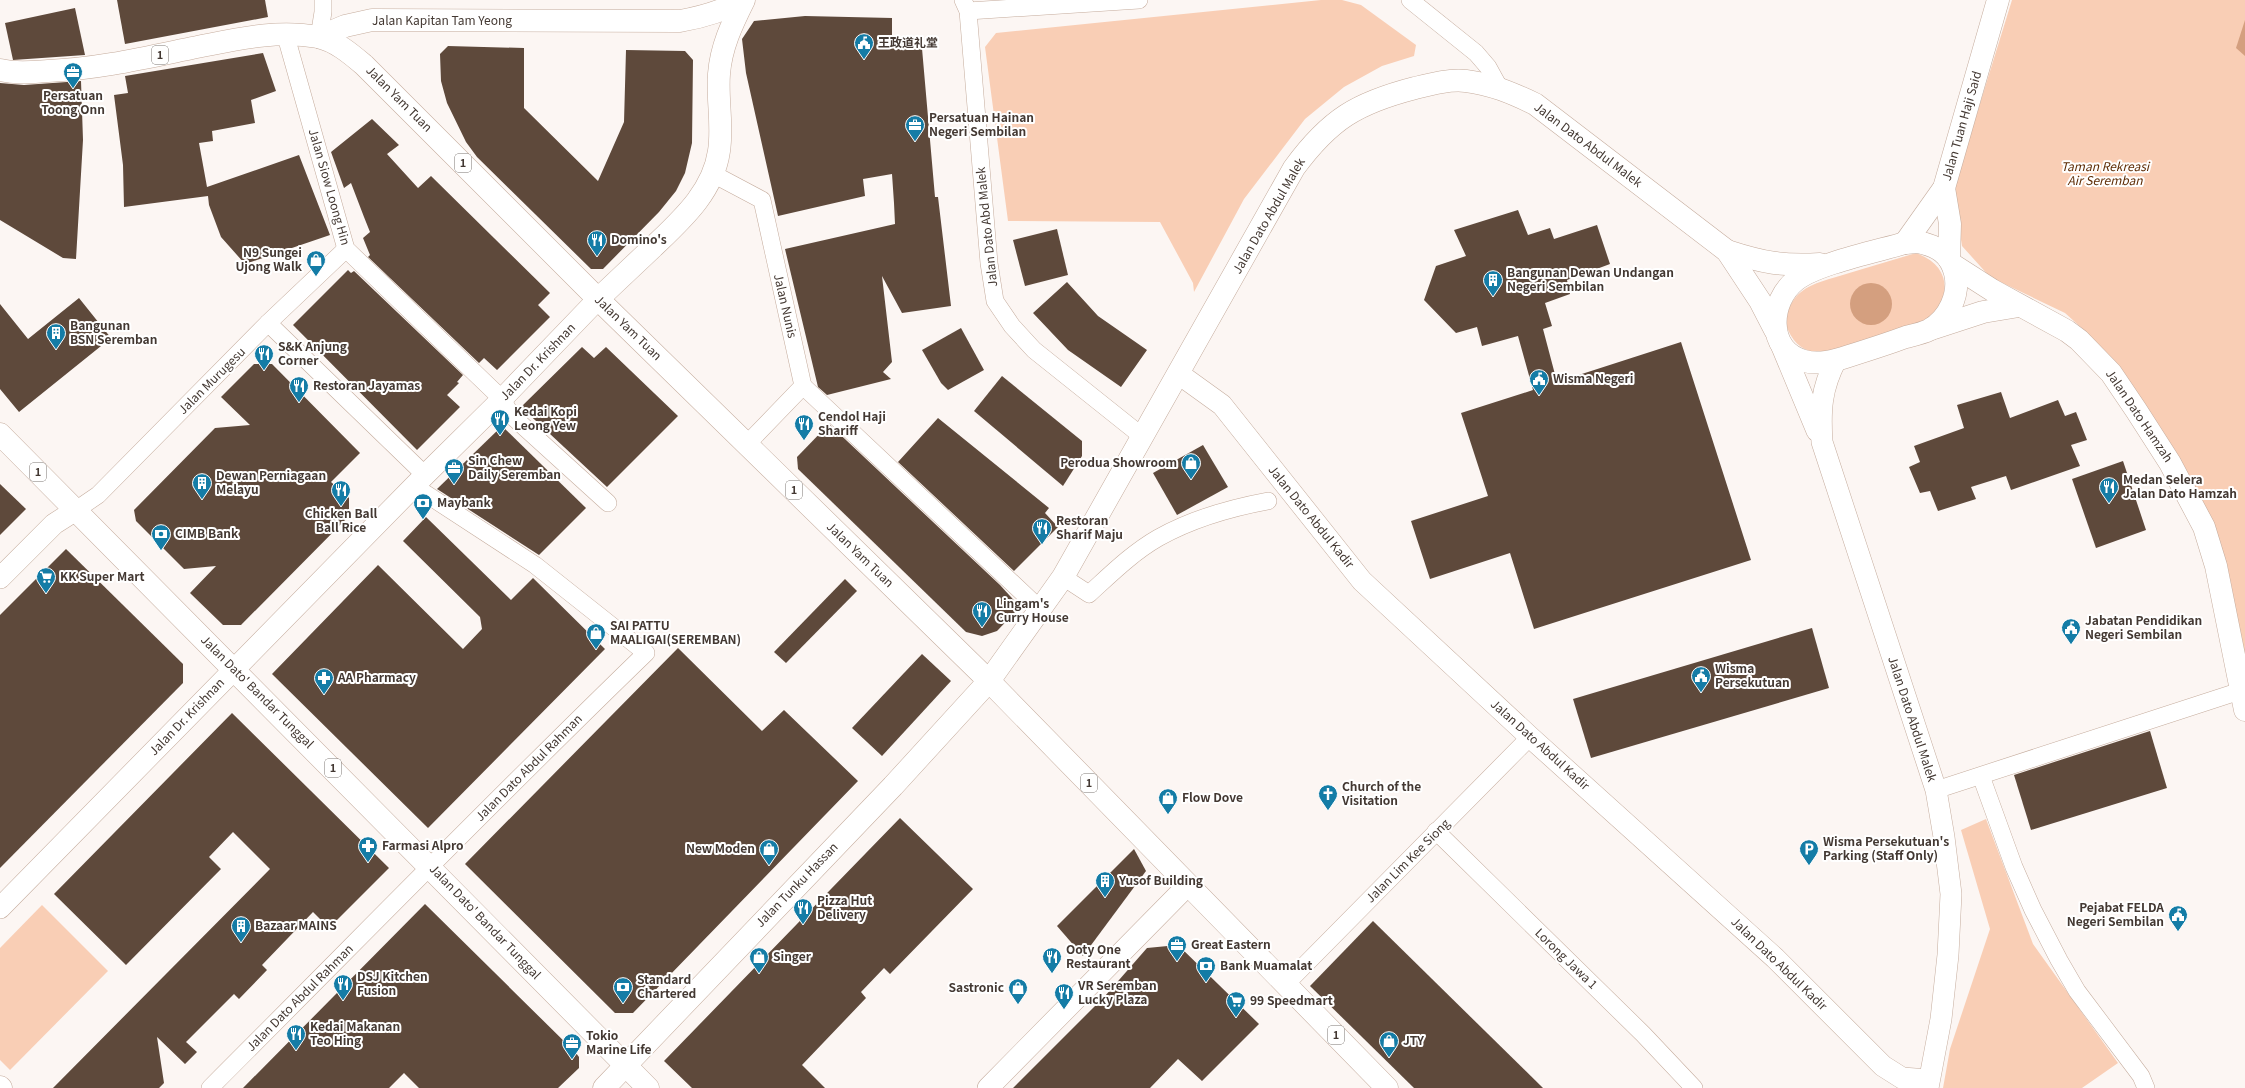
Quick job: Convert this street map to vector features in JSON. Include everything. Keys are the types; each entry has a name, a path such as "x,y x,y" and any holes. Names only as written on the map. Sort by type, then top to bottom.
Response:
{"main road":[{"name":"Jalan Kapitan Tam Yeong","path":"0,70 13,73 88,68 257,35 284,33 319,37 345,26 372,20 680,21 703,18 726,9 743,0"},
{"path":"598,299 684,218 713,174 719,151 720,131 718,75 724,41 743,0"},
{"name":"Jalan Tuan Haji Said","path":"1905,243 1944,188 1998,0"},
{"name":"Jalan Yam Tuan","path":"319,37 343,48 364,65 598,299 989,681 1386,1088"},
{"name":"Jalan Dato Abdul Malek","path":"989,681 1041,610 1063,577 1294,168 1313,143 1339,120 1365,104 1395,93 1433,83 1464,81 1499,87 1535,104 1727,251 1756,295 1777,336"},
{"path":"1930,330 1943,319 1950,308 1956,290 1951,262 1950,224 1944,188"},
{"name":"Jalan Dato Hamzah","path":"1841,262 1905,243 1918,242 1932,245 1941,250 1951,262 2019,306 2067,331 2091,351 2111,373 2170,463 2204,527 2216,566 2243,700"},
{"path":"1727,251 1761,262 1789,265 1841,262"},
{"path":"1841,262 1813,271 1796,280 1783,295 1776,313 1777,336 1803,360 1818,363 1836,360 1983,312 2019,306"},
{"name":"Jalan Dato' Bandar Tunggal","path":"0,434 234,668 648,1088"},
{"name":"Jalan Tunku Hassan","path":"604,1088 893,786 989,681"}],"street":[{"path":"319,37 323,12 322,0"},
{"path":"965,5 1139,0"},
{"path":"1410,0 1476,53 1488,67 1499,87"},
{"name":"Jalan Dato Abd Malek","path":"965,5 989,263 995,301 1012,326 1034,350 1143,437"},
{"name":"Jalan Siow Loong Hin","path":"284,33 346,249 502,399 511,415 608,503"},
{"name":"Jalan Nunis","path":"713,174 762,200 803,386"},
{"name":"Jalan Murugesu","path":"76,510 98,495 268,323 346,249"},
{"name":"Jalan Dr. Krishnan","path":"0,908 234,668 502,399 598,299"},
{"path":"268,323 419,481"},
{"path":"1777,336 1822,442"},
{"name":"Jalan Dato Abdul Malek","path":"1836,360 1826,379 1820,409 1822,442 1936,790 1951,894 1948,955 1941,1020 1929,1084"},
{"name":"Jalan Dato Abdul Kadir","path":"1179,374 1222,405 1362,581 1530,737 1775,958 1883,1066 1902,1078 1929,1084"},
{"path":"747,444 803,386 1041,610"},
{"name":"Jalan Dato Abdul Rahman","path":"210,1088 431,867 523,771 646,653 535,566 419,481"},
{"path":"1063,577 1089,594 1125,561 1158,538 1232,508 1268,501"},
{"path":"0,578 54,524 76,510"},
{"path":"1936,790 2243,700"},
{"name":"Jalan Lim Kee Siong","path":"1286,984 1530,737"},
{"path":"1981,776 2017,874 2058,960 2077,991 2141,1076 2146,1088"},
{"name":"Lorong Jawa 1","path":"1436,832 1643,1034 1694,1088"},
{"path":"988,1088 1188,885"}],"green space":[{"path":"1321,0 1342,0 1361,5 1416,45 1414,56 1382,66 1344,87 1305,119 1244,199 1194,292 1193,283 1160,222 1008,221 985,47 996,33"},
{"name":"Taman Rekreasi Air Seremban","path":"2012,0 2245,0 2245,673 2221,545 2189,480 2085,331 2065,313 1990,277 1962,246 1953,191"},
{"path":"1916,253 1929,259 1938,267 1943,276 1945,286 1943,297 1938,307 1931,316 1920,325 1820,354 1805,349 1794,340 1786,325 1786,320 1788,309 1797,295 1801,292 1822,281"},
{"path":"1986,819 2033,944 2118,1063 2082,1088 1943,1088 1950,1049 1990,929 1961,830"},
{"path":"42,905 108,971 10,1070 0,1060 0,948"}],"shaded area":[{"path":"2245,20 2245,56 2236,48"},
{"path":"1871,283 1879,285 1888,293 1892,304 1890,312 1882,321 1871,325 1863,323 1854,315 1850,304 1852,296 1860,287"}],"building":[{"path":"117,0 265,0 268,17 125,44"},
{"path":"75,8 85,55 13,60 5,23"},
{"path":"805,16 892,18 892,40 921,37 935,197 938,197 951,306 902,313 882,276 892,362 883,372 891,379 827,395 818,387 785,249 895,224 894,203 892,174 863,179 865,196 778,216 746,73 742,39 754,21"},
{"path":"448,46 524,48 524,108 598,181 624,122 626,50 685,51 693,60 692,143 685,173 676,191 659,212 603,269 591,269 477,157 466,142 447,103 441,81 440,54"},
{"path":"263,53 276,91 251,100 255,123 212,131 213,141 199,143 207,187 299,155 330,235 245,264 221,237 209,205 208,196 124,207 123,165 114,95 128,93 125,76"},
{"path":"81,81 83,140 76,259 63,258 0,220 0,83 24,85"},
{"path":"372,119 399,145 387,154 418,188 431,176 550,293 538,305 550,317 497,370 484,358 479,363 368,257 370,255 363,238 370,232 351,183 344,188 331,152"},
{"path":"1518,210 1528,235 1550,228 1554,239 1597,225 1610,264 1567,280 1570,294 1545,303 1552,326 1543,329 1557,382 1681,342 1751,560 1534,629 1510,553 1430,579 1411,521 1488,496 1461,413 1533,390 1518,336 1482,346 1477,327 1456,333 1424,300 1436,266 1466,256 1454,230"},
{"path":"1057,229 1068,275 1025,286 1013,240"},
{"path":"348,270 351,273 354,271 463,375 457,382 459,383 447,395 460,407 417,450 293,325"},
{"path":"1067,282 1098,316 1147,350 1121,387 1068,350 1033,313"},
{"name":"Bangunan BSN Seremban","path":"79,298 111,338 19,412 0,389 0,304 28,339"},
{"path":"961,328 984,370 948,390 941,383 922,350"},
{"path":"582,347 594,358 606,347 678,416 607,487 521,407"},
{"path":"254,364 272,364 360,453 331,482 349,498 349,516 241,625 223,625 190,593 216,566 184,569 136,521 134,510 215,428 250,425 221,397"},
{"path":"1002,376 1082,441 1082,456 1063,486 974,411"},
{"path":"2001,392 2010,418 2058,400 2065,416 2076,412 2087,440 2071,445 2080,466 2011,490 2006,476 1971,487 1976,499 1938,511 1930,491 1920,493 1909,467 1920,462 1914,446 1964,428 1957,405"},
{"path":"938,418 1049,508 1045,513 1058,527 1014,571 898,462"},
{"path":"829,424 1000,585 1020,607 997,631 982,636 966,632 798,469 797,457"},
{"path":"502,426 586,508 539,555 437,489"},
{"name":"Perodua Showroom","path":"1203,445 1228,487 1177,515 1153,473"},
{"name":"Medan Selera Jalan Dato Hamzah","path":"2123,461 2146,530 2096,548 2072,479"},
{"path":"0,484 26,509 0,535"},
{"path":"426,517 511,600 533,578 605,649 428,828 272,674 378,565 463,649 482,629 480,617 403,541"},
{"path":"66,549 183,664 183,683 0,868 0,615"},
{"path":"845,579 857,591 786,663 774,652"},
{"name":"Wisma Persekutuan","path":"1812,628 1829,688 1591,758 1573,699"},
{"path":"678,648 762,731 784,710 858,781 633,1013 615,1013 465,864"},
{"path":"922,654 951,681 882,756 852,728"},
{"path":"232,713 389,868 329,928 313,912 262,965 267,970 239,999 234,994 186,1042 197,1052 185,1064 157,1037 164,1083 159,1088 53,1088 270,869 233,832 209,857 221,869 126,965 54,894"},
{"path":"2150,731 2167,788 2031,830 2014,775"},
{"path":"900,818 973,889 890,974 884,968 861,992 866,998 802,1065 825,1088 692,1088 664,1061"},
{"name":"Yusof Building","path":"1134,849 1146,871 1083,956 1057,926"},
{"path":"425,904 576,1053 579,1057 579,1068 558,1088 419,1088 404,1073 389,1088 243,1088"},
{"path":"1373,921 1543,1088 1414,1088 1310,986"},
{"path":"1178,945 1259,1024 1202,1081 1178,1059 1150,1088 1013,1088 1105,996 1147,948"}],"place":[{"name":"王政道礼堂","path":"864,60"},
{"name":"Persatuan Toong Onn","path":"73,89"},
{"name":"Persatuan Hainan Negeri Sembilan","path":"915,142"},
{"name":"Domino's","path":"597,257"},
{"name":"N9 Sungei Ujong Walk","path":"316,277"},
{"name":"Bangunan Dewan Undangan Negeri Sembilan","path":"1493,297"},
{"name":"Bangunan BSN Seremban","path":"56,350"},
{"name":"S&K Anjung Corner","path":"264,371"},
{"name":"Wisma Negeri","path":"1539,396"},
{"name":"Restoran Jayamas","path":"299,403"},
{"name":"Kedai Kopi Leong Yew","path":"500,436"},
{"name":"Cendol Haji Shariff","path":"804,441"},
{"name":"Perodua Showroom","path":"1191,480"},
{"name":"Sin Chew Daily Seremban","path":"454,485"},
{"name":"Dewan Perniagaan Melayu","path":"202,500"},
{"name":"Medan Selera Jalan Dato Hamzah","path":"2109,504"},
{"name":"Chicken Ball Ball Rice","path":"341,507"},
{"name":"Maybank","path":"423,520"},
{"name":"Restoran Sharif Maju","path":"1042,545"},
{"name":"CIMB Bank","path":"161,551"},
{"name":"KK Super Mart","path":"46,594"},
{"name":"Lingam's Curry House","path":"982,628"},
{"name":"Jabatan Pendidikan Negeri Sembilan","path":"2071,645"},
{"name":"SAI PATTU MAALIGAI(SEREMBAN)","path":"596,650"},
{"name":"Wisma Persekutuan","path":"1701,693"},
{"name":"AA Pharmacy","path":"324,695"},
{"name":"Church of the Visitation","path":"1328,811"},
{"name":"Flow Dove","path":"1168,815"},
{"name":"Farmasi Alpro","path":"368,863"},
{"name":"New Moden","path":"769,866"},
{"name":"Wisma Persekutuan's Parking (Staff Only)","path":"1809,866"},
{"name":"Yusof Building","path":"1105,898"},
{"name":"Pizza Hut Delivery","path":"803,925"},
{"name":"Pejabat FELDA Negeri Sembilan","path":"2178,932"},
{"name":"Bazaar MAINS","path":"241,943"},
{"name":"Great Eastern","path":"1177,962"},
{"name":"Singer","path":"759,974"},
{"name":"Ooty One Restaurant","path":"1052,974"},
{"name":"Bank Muamalat","path":"1206,983"},
{"name":"DSJ Kitchen Fusion","path":"343,1001"},
{"name":"Standard Chartered","path":"623,1004"},
{"name":"Sastronic","path":"1018,1005"},
{"name":"VR Seremban Lucky Plaza","path":"1064,1010"},
{"name":"99 Speedmart","path":"1236,1018"},
{"name":"Kedai Makanan Teo Hing","path":"296,1051"},
{"name":"JTY","path":"1389,1058"},
{"name":"Tokio Marine Life","path":"572,1060"}]}
